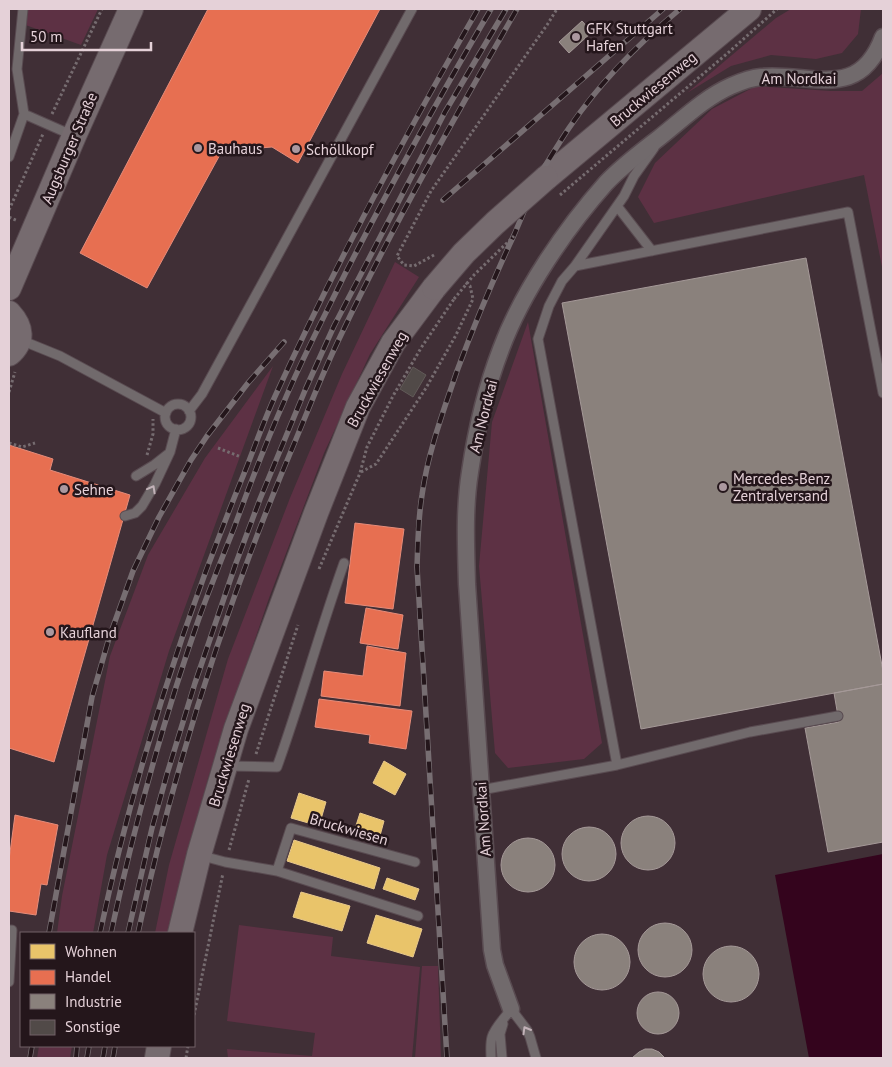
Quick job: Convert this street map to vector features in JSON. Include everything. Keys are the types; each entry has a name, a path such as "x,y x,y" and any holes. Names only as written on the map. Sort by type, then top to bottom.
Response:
{"main road":[{"name":"Augsburger Straße","path":"9,288 131,9"},
{"name":"Bruckwiesenweg","path":"180,932 199,855 236,729 306,540 358,407 393,343 444,293 464,253 495,223 538,184 749,9"},
{"path":"9,313 16,320 20,330 14,355"}],"street":[{"name":"Am Nordkai","path":"508,1014 493,958 467,584 466,540 470,474 480,418 501,349 516,316 555,249 607,182 632,159 713,96 728,87 750,79 770,77 839,80 857,72 874,57 883,37"}],"lane":[{"path":"9,156 24,114 17,69 23,9"},
{"path":"190,411 202,394 412,9"},
{"path":"24,114 74,136"},
{"path":"616,765 538,339 549,306 562,281 575,266 624,196 634,176 668,131"},
{"path":"617,206 652,251"},
{"path":"575,266 848,212 883,394"},
{"path":"14,355 28,343 60,356 166,413"},
{"path":"175,404 183,405 190,411 191,419 187,426 180,429 169,425 165,418 170,406 175,404"},
{"path":"125,516 135,513 142,506 170,452 176,429"},
{"path":"139,474 170,452"},
{"path":"225,766 276,767 291,728 344,562"},
{"path":"481,790 616,765 750,732 838,716"},
{"name":"Bruckwiesen","path":"277,872 291,828 415,862"},
{"path":"199,855 277,872 418,916"},
{"path":"9,930 12,930 9,982"},
{"path":"491,1058 494,1032 508,1014"},
{"path":"502,1058 500,1034 508,1014"},
{"path":"508,1014 527,1030 536,1058"}],"path":[{"path":"9,210 47,124 102,9"},
{"path":"559,196 777,9"},
{"path":"316,576 360,473 367,447 393,396 421,348 444,293 474,275 519,231"},
{"path":"9,392 14,355"},
{"path":"139,474 153,434 154,407"},
{"path":"9,443 22,447 35,443"},
{"path":"218,448 241,458"},
{"path":"195,1009 226,862 252,767 300,621"}],"shaded area":[{"path":"23,9 98,9 81,45 20,23"},
{"path":"791,9 861,9 858,34 842,53 816,59 771,55 731,66 687,93 776,18"},
{"path":"883,73 883,272 864,175 654,223 638,197 655,163 712,109 756,86 862,91"},
{"path":"395,262 419,277 370,354 324,453 269,598 208,778 170,932 155,932 169,865 228,659 290,498 342,374"},
{"path":"528,322 602,743 584,759 508,768 495,753 479,566 492,422"},
{"path":"273,366 169,651 107,855 93,932 57,932 62,896 110,656 148,555 205,458"},
{"path":"883,854 883,1058 809,1058 775,875"},
{"path":"239,925 333,937 331,956 420,967 412,1058 228,1058 227,1049 312,1056 315,1033 227,1021"},
{"path":"422,966 438,966 441,1058 415,1058"},
{"path":"39,1047 72,1047 70,1058 37,1058"}],"building: Wohnen":[{"path":"384,761 406,774 395,795 373,783"},
{"path":"299,793 326,802 319,826 291,818"},
{"path":"360,813 384,821 378,843 353,835"},
{"path":"294,840 380,868 374,889 287,861"},
{"path":"387,878 419,889 415,900 383,889"},
{"path":"301,892 350,906 342,931 293,917"},
{"path":"376,915 422,929 413,957 367,943"}],"building: Handel":[{"name":"Bauhaus","path":"208,9 380,9 298,163 272,147 222,151 147,288 80,253"},
{"name":"Kaufland","path":"9,445 53,459 50,470 130,495 54,762 9,748"},
{"path":"355,523 404,529 393,609 345,603"},
{"path":"366,608 403,615 398,649 360,643"},
{"path":"367,646 406,653 400,706 321,696 324,671 363,676"},
{"path":"319,699 412,711 406,749 369,743 370,735 315,727"},
{"path":"15,815 58,825 47,885 41,884 36,915 9,911 9,860"}],"building: Industrie":[{"name":"GFK Stuttgart Hafen","path":"582,21 592,32 569,53 559,42"},
{"name":"Mercedes-Benz Zentralversand","path":"806,258 883,671 883,684 641,729 562,303"},
{"path":"883,684 883,842 828,852 805,728 839,722 834,693"},
{"path":"648,816 658,818 667,824 673,833 675,843 673,853 667,862 658,868 648,870 638,868 629,862 623,853 621,843 623,833 629,824 638,818"},
{"path":"589,827 599,829 608,835 614,844 616,854 614,864 608,873 599,879 589,881 579,879 570,873 564,864 562,854 564,844 570,835 579,829"},
{"path":"528,838 538,840 547,846 553,855 555,865 553,875 547,884 538,890 528,892 518,890 509,884 503,875 501,865 503,855 509,846 518,840"},
{"path":"660,923 670,923 680,927 688,935 692,950 688,965 680,973 670,977 660,977 650,973 642,965 638,955 638,945 642,935 650,927"},
{"path":"602,934 613,936 622,942 628,951 630,962 628,973 622,982 613,988 602,990 591,988 582,982 576,973 574,962 576,951 582,942 591,936"},
{"path":"731,946 742,948 751,954 757,963 759,974 757,985 751,994 742,1000 731,1002 720,1000 711,994 705,985 703,974 705,963 711,954 720,948"},
{"path":"662,992 670,995 676,1001 679,1013 676,1025 670,1031 654,1034 646,1031 640,1025 637,1009 640,1001 646,995"},
{"path":"645,1049 659,1052 665,1058 632,1058"}],"building: Sonstige":[{"path":"413,367 426,375 413,397 400,389"}],"railway":[{"path":"100,932 113,875 160,704 198,592 267,414 348,246 478,9"},
{"path":"111,932 139,813 173,696 203,607 272,429 307,350 362,240 416,140 491,9"},
{"path":"128,932 152,828 167,774 195,683 260,499 334,326 445,112 506,9"},
{"path":"138,932 168,808 204,685 246,564 322,377 381,254 517,9"},
{"path":"443,200 663,9"},
{"path":"447,1058 417,567 418,531 428,463 441,417 470,337 545,166 581,111 607,79 649,36 680,9"},
{"path":"49,932 92,697 109,638 133,571 159,517 191,460 248,383 284,342"},
{"path":"30,1058 32,1047"},
{"path":"76,1058 77,1047"},
{"path":"87,1058 89,1047"},
{"path":"103,1058 105,1047"},
{"path":"113,1058 115,1047"}],"place":[{"name":"GFK Stuttgart Hafen","path":"576,37"},
{"name":"Bauhaus","path":"198,148"},
{"name":"Schöllkopf","path":"296,149"},
{"name":"Mercedes-Benz Zentralversand","path":"723,487"},
{"name":"Sehne","path":"64,489"},
{"name":"Kaufland","path":"50,632"}]}
